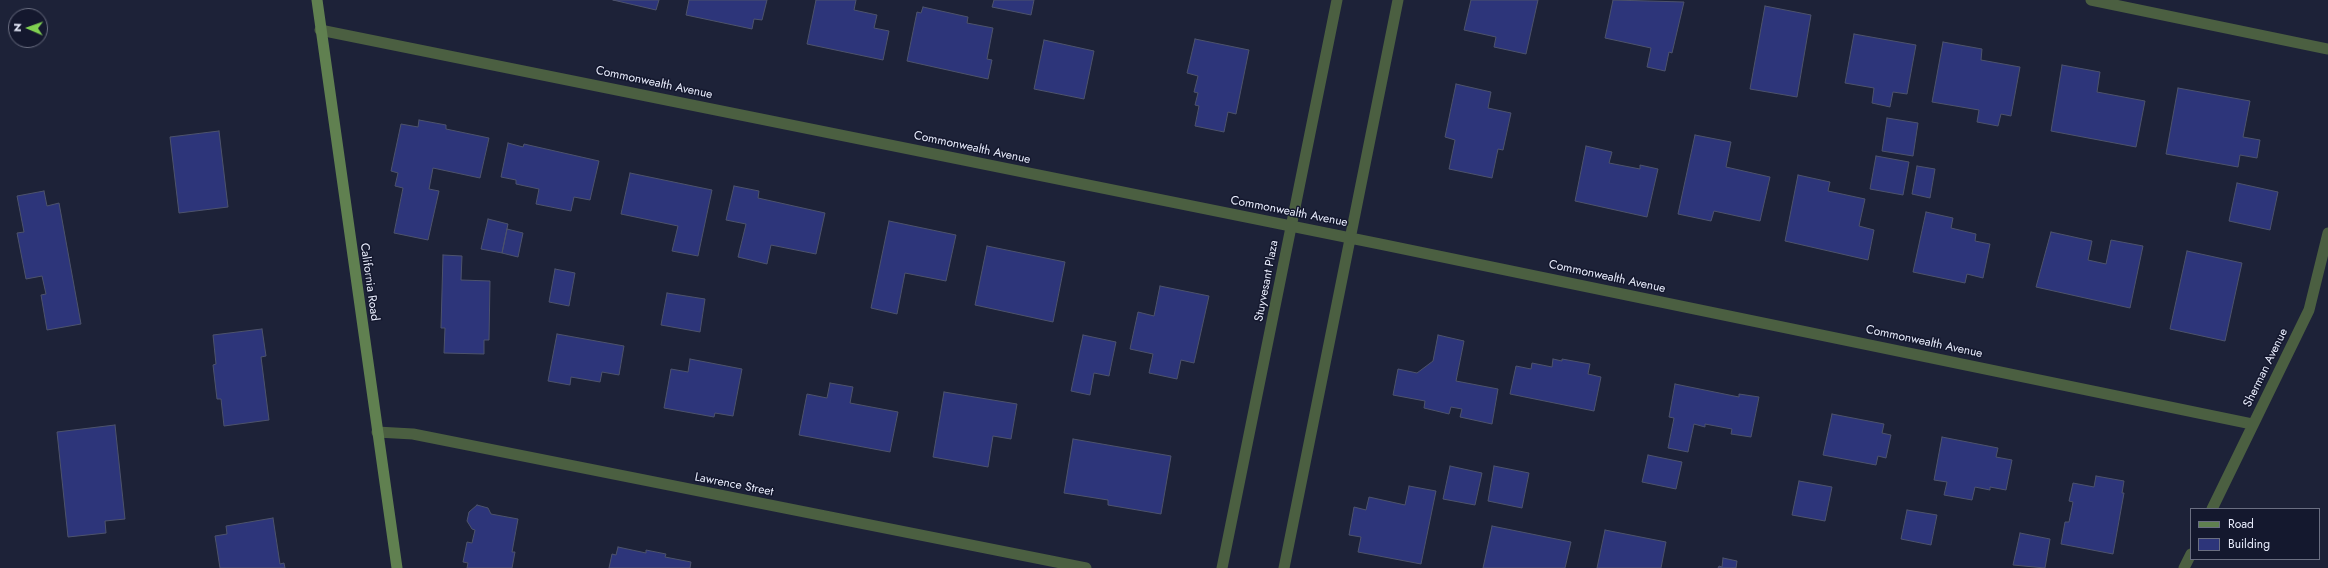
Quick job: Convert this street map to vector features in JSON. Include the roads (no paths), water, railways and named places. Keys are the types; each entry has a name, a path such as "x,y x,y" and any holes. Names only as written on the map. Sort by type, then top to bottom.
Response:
{"main road":[{"name":"California Road","path":"316,0 397,568"}],"street":[{"name":"Stuyvesant Plaza","path":"1222,568 1338,0"},
{"path":"1284,568 1398,0"},
{"path":"2091,0 2328,49"},
{"name":"Commonwealth Avenue","path":"320,30 1350,238 2252,424"},
{"name":"Sherman Avenue","path":"2212,508 2252,424 2309,310 2328,233"},
{"name":"Lawrence Street","path":"377,432 414,434 1086,568"},
{"path":"2184,568 2190,556"}]}
